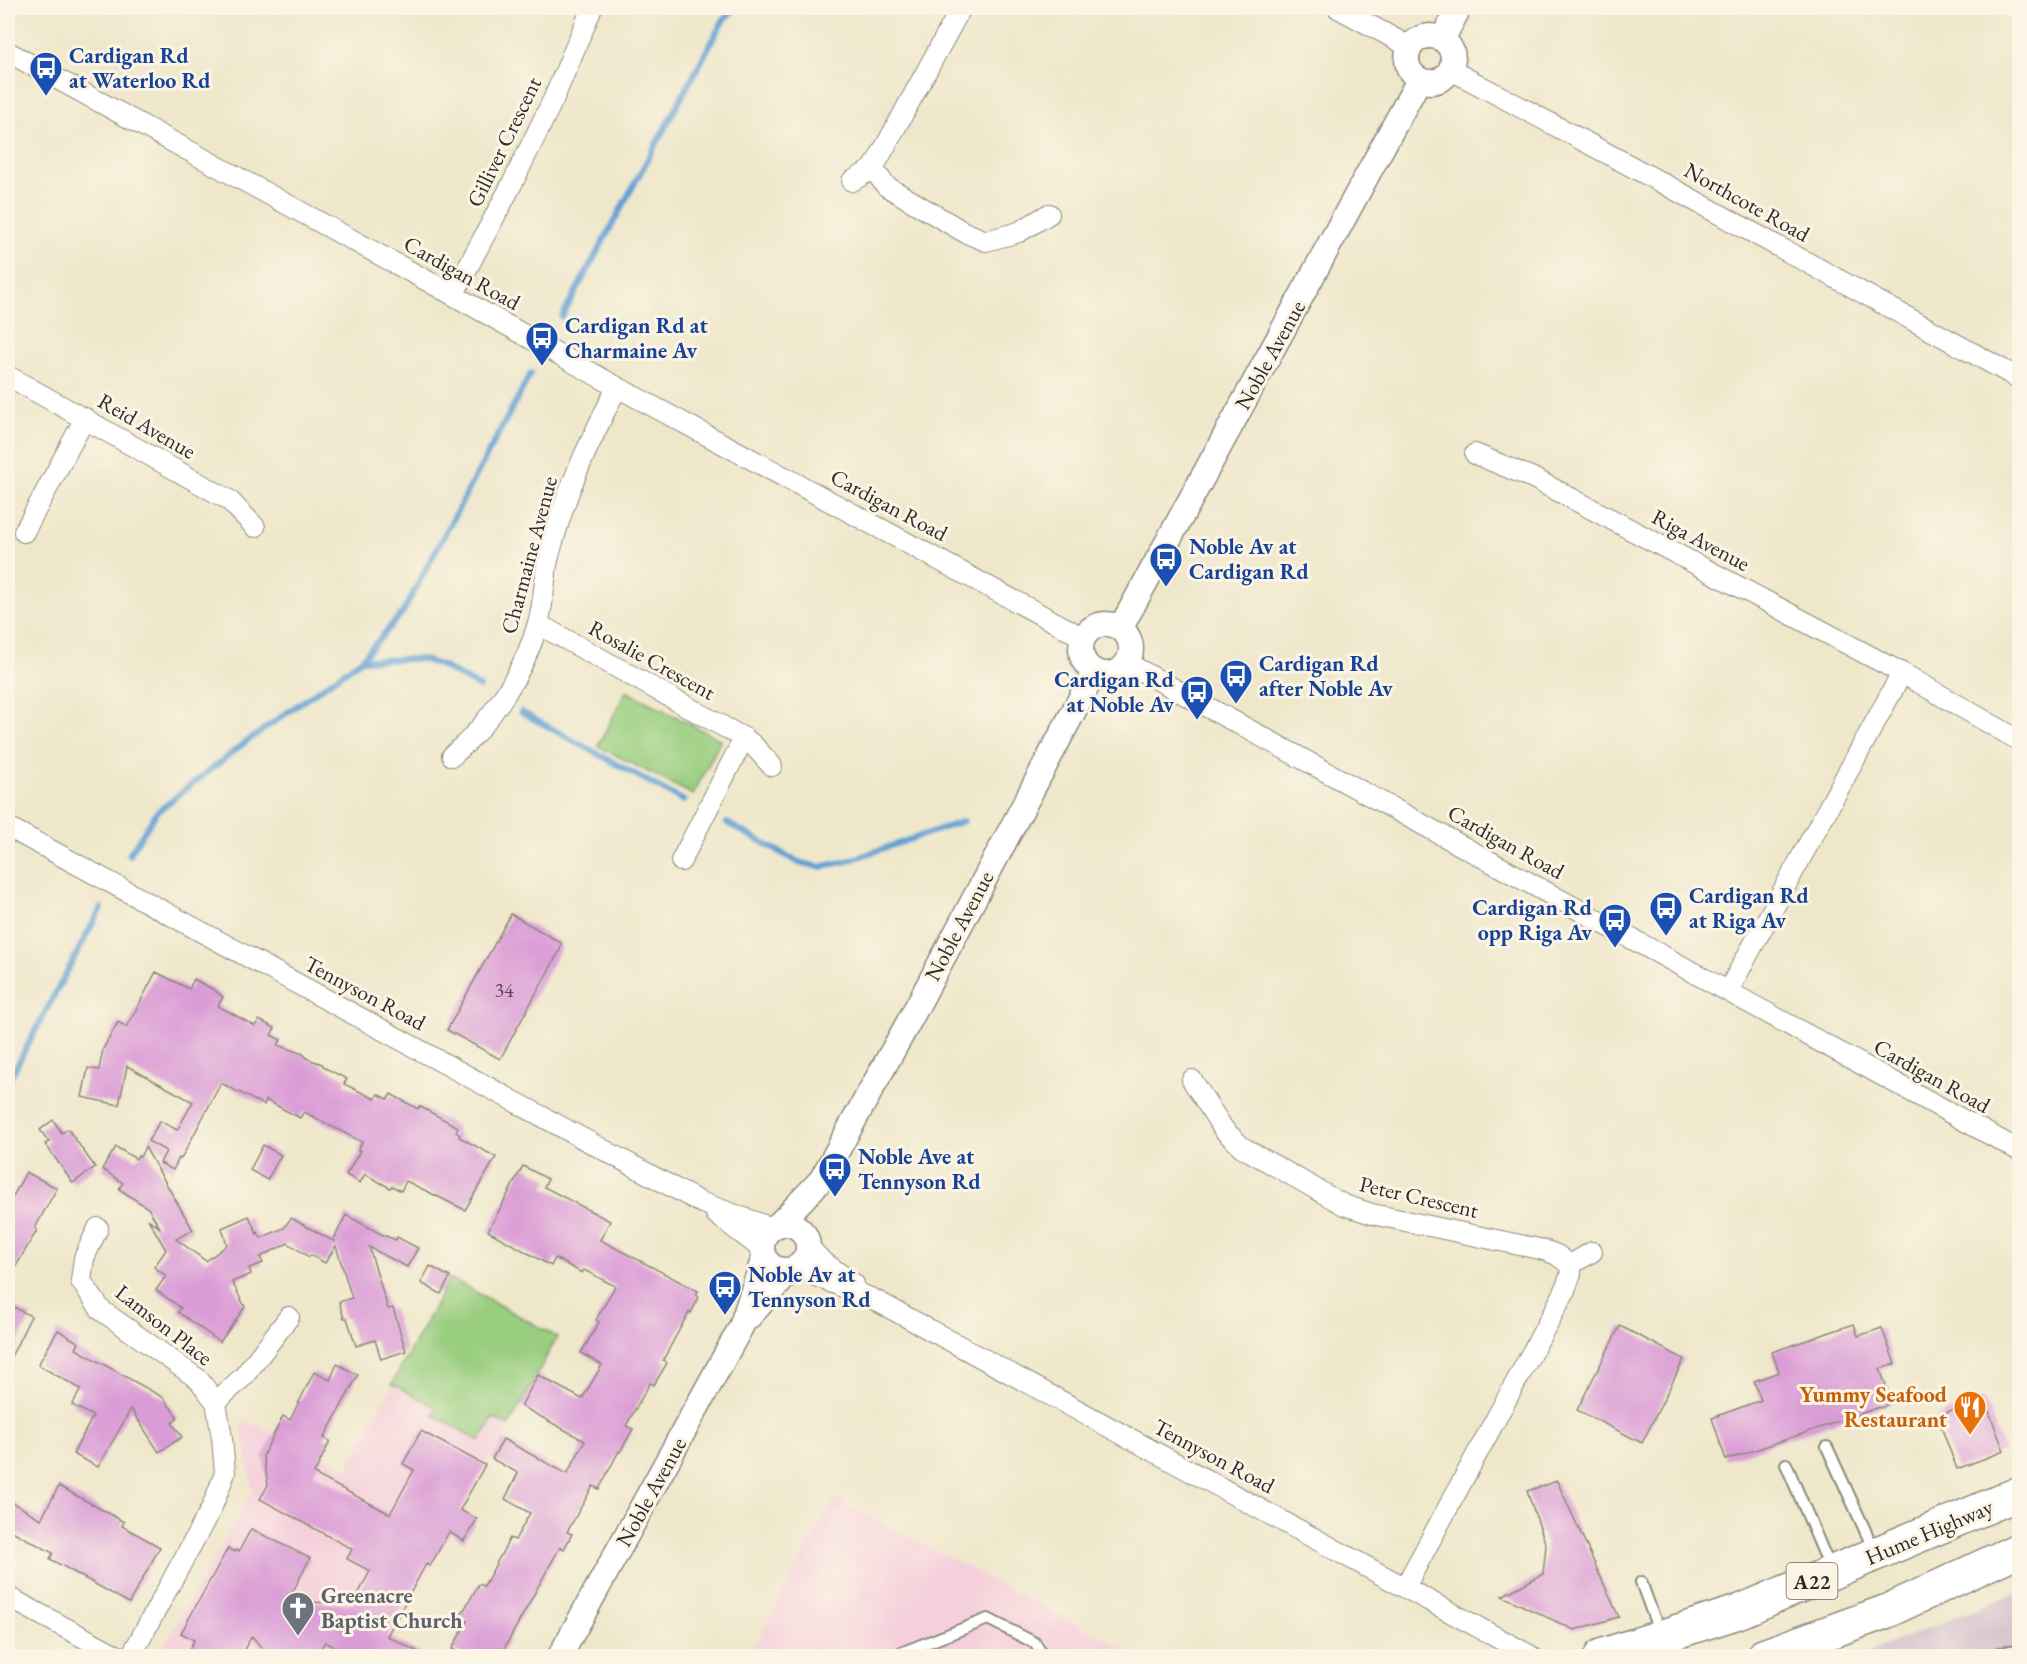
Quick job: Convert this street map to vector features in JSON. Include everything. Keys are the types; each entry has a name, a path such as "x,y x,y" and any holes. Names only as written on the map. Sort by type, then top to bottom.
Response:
{"highway":[{"name":"Hume Highway","path":"1601,1656 1738,1612 2019,1493"},
{"name":"A22","path":"1763,1656 1885,1612 2018,1550"}],"street":[{"name":"Gilliver Crescent","path":"453,295 512,184 553,100 592,8"},
{"path":"852,181 873,168 961,8"},
{"path":"1338,8 1410,47"},
{"path":"1443,38 1459,8"},
{"path":"1421,37 1443,38 1452,49 1454,56 1451,70 1441,80 1434,82 1419,80 1409,69 1407,62 1410,47 1421,37"},
{"name":"Cardigan Road","path":"8,52 617,387 1084,638"},
{"name":"Northcote Road","path":"1451,70 2019,379"},
{"name":"Noble Avenue","path":"1120,629 1419,80"},
{"path":"873,168 886,186 964,232 986,240 1019,232 1049,214"},
{"name":"Reid Avenue","path":"8,376 230,500 255,527"},
{"name":"Charmaine Avenue","path":"452,756 472,738 496,706 524,659 538,624 549,560 562,513 577,472 617,387"},
{"path":"24,532 86,418"},
{"name":"Riga Avenue","path":"1475,454 1533,478 1902,673 2019,741"},
{"name":"Rosalie Crescent","path":"538,624 744,738 771,766"},
{"path":"1100,625 1112,625 1120,629 1128,637 1130,645 1131,652 1127,663 1112,673 1103,674 1095,671 1086,663 1083,656 1084,638 1100,625"},
{"name":"Cardigan Road","path":"1127,663 2019,1151"},
{"name":"Noble Avenue","path":"741,1327 769,1239 821,1180 912,1016 1095,671"},
{"path":"1728,991 1902,673"},
{"path":"681,861 744,738"},
{"name":"Tennyson Road","path":"8,826 769,1239"},
{"name":"Peter Crescent","path":"1192,1080 1224,1130 1242,1147 1344,1205 1372,1214 1544,1250 1557,1255 1570,1266"},
{"name":"Noble Avenue","path":"560,1656 741,1327 801,1255 821,1180"},
{"path":"795,1226 801,1255 775,1268 769,1239 795,1226"},
{"name":"Lamson Place","path":"98,1228 84,1258 81,1281 101,1310 198,1379 216,1402 225,1473 212,1507 131,1656"},
{"path":"1405,1587 1564,1293 1571,1273 1570,1266 1592,1252"},
{"name":"Tennyson Road","path":"801,1255 813,1275 873,1299 1532,1656"},
{"path":"216,1402 244,1376 289,1317"},
{"path":"8,1597 118,1656"}],"lane":[{"path":"1827,1447 1876,1555"},
{"path":"1786,1464 1832,1573"},
{"path":"1641,1582 1661,1637"},
{"path":"893,1656 988,1619 1035,1643 1043,1656"},
{"path":"1990,1656 2007,1651 2019,1651"}],"shaded area":[{"path":"450,1278 557,1337 383,1656 181,1656 163,1647 253,1491 242,1428 245,1420 347,1469"},
{"path":"834,1498 1139,1656 749,1656"},
{"path":"2019,1592 2019,1656 1859,1656 2016,1593"}],"green space":[{"path":"626,691 721,740 693,795 598,746"},
{"path":"450,1278 557,1337 509,1426 493,1418 480,1441 433,1415 436,1407 392,1384"}],"building":[{"path":"511,914 561,943 560,950 500,1059 447,1030"},
{"path":"156,972 189,989 194,979 214,990 223,997 218,1006 255,1026 259,1020 275,1028 271,1035 281,1040 278,1045 322,1064 325,1068 347,1079 344,1084 375,1099 378,1094 388,1099 391,1094 458,1127 456,1132 460,1135 459,1137 496,1157 465,1210 406,1181 401,1191 392,1186 390,1188 365,1174 360,1183 346,1175 360,1151 358,1150 362,1142 304,1112 300,1118 266,1100 264,1105 221,1083 173,1170 160,1163 166,1151 148,1141 160,1121 177,1130 193,1102 127,1066 119,1105 82,1097 88,1068 99,1070 103,1049 118,1022 127,1027"},
{"path":"53,1120 62,1133 68,1129 95,1167 73,1183 45,1144 49,1142 40,1130"},
{"path":"263,1145 281,1155 267,1180 250,1170"},
{"path":"116,1147 136,1159 140,1157 145,1147 193,1230 176,1239 206,1261 227,1245 222,1228 249,1216 261,1238 284,1228 291,1218 335,1242 334,1239 346,1215 383,1235 396,1240 397,1237 418,1248 407,1267 369,1247 388,1309 393,1308 406,1351 381,1359 375,1340 356,1346 339,1302 352,1298 336,1246 325,1263 311,1255 309,1257 288,1243 260,1257 263,1263 249,1268 251,1274 232,1282 245,1307 220,1342 178,1312 181,1308 156,1290 166,1276 154,1267 166,1250 148,1219 160,1228 148,1208 119,1189 123,1183 102,1169"},
{"path":"523,1166 548,1179 544,1187 610,1221 600,1240 698,1291 696,1295 699,1297 663,1360 667,1363 654,1385 650,1383 626,1426 633,1429 599,1489 593,1486 567,1532 572,1534 564,1549 560,1547 500,1656 465,1656 452,1649 467,1621 460,1617 479,1584 484,1586 510,1538 515,1540 530,1513 505,1499 518,1473 492,1459 503,1439 567,1474 585,1441 521,1406 538,1375 582,1399 602,1365 581,1353 599,1322 596,1320 615,1286 584,1270 582,1273 555,1258 551,1266 488,1231"},
{"path":"26,1172 57,1188 35,1228 37,1230 8,1280 8,1206"},
{"path":"430,1266 450,1277 441,1294 421,1283"},
{"path":"8,1304 31,1316 8,1363"},
{"path":"1854,1324 1858,1336 1882,1328 1895,1364 1880,1369 1892,1403 1726,1460 1712,1418 1761,1400 1754,1381 1779,1372 1772,1352"},
{"path":"1620,1326 1684,1359 1642,1443 1577,1410"},
{"path":"58,1330 79,1343 76,1349 164,1398 178,1418 172,1423 182,1437 159,1452 131,1409 98,1467 73,1454 93,1416 72,1405 81,1389 38,1365"},
{"path":"337,1364 358,1375 324,1438 330,1441 314,1474 390,1514 414,1470 403,1464 421,1431 485,1465 460,1510 477,1519 464,1541 449,1532 430,1566 426,1564 387,1636 426,1656 352,1656 325,1642 316,1656 268,1656 252,1636 240,1656 201,1656 189,1650 194,1640 181,1633 228,1548 235,1552 239,1551 251,1529 310,1558 288,1601 353,1604 370,1571 347,1559 352,1549 260,1499 268,1485 263,1456 283,1416 290,1420 314,1372 330,1380"},
{"path":"1984,1398 2004,1451 1957,1469 1937,1416"},
{"path":"1557,1481 1619,1617 1574,1630 1502,1596 1543,1574 1546,1545 1527,1491"},
{"path":"59,1486 124,1522 122,1526 160,1547 129,1603 50,1559 53,1553 8,1529 8,1500 41,1519"}],"waterway":[{"path":"562,317 724,19 737,8"},
{"path":"129,855 157,812 243,744 361,660 403,612 531,373"},
{"path":"361,660 421,659 440,665 480,687"},
{"path":"521,712 684,801"},
{"path":"727,823 798,862 820,867 847,861 964,821"},
{"path":"8,1082 101,908"}],"place":[{"name":"Cardigan Rd at Waterloo Rd","path":"46,97"},
{"name":"Cardigan Rd at Charmaine Av","path":"542,367"},
{"name":"Noble Av at Cardigan Rd","path":"1166,588"},
{"name":"Cardigan Rd after Noble Av","path":"1236,705"},
{"name":"Cardigan Rd at Noble Av","path":"1197,721"},
{"name":"Cardigan Rd at Riga Av","path":"1666,937"},
{"name":"Cardigan Rd opp Riga Av","path":"1615,949"},
{"name":"Noble Ave at Tennyson Rd","path":"835,1198"},
{"name":"Noble Av at Tennyson Rd","path":"725,1316"},
{"name":"Yummy Seafood Restaurant","path":"1970,1436"},
{"name":"Greenacre Baptist Church","path":"298,1637"}]}
